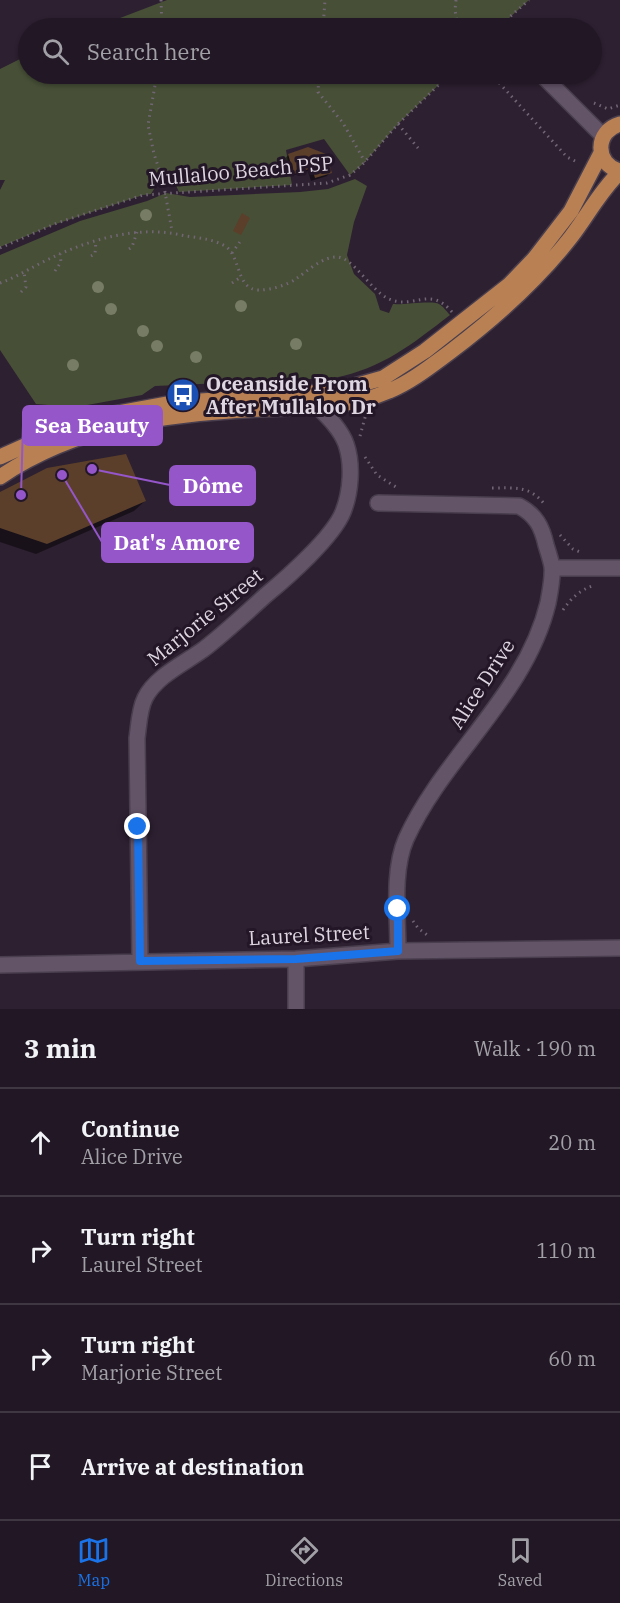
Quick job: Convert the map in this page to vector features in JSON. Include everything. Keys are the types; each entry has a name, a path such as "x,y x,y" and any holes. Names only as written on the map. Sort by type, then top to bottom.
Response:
{"main road":[{"path":"0,477 28,459 74,439 126,423 220,411 319,408 363,400 389,391 427,369 499,314 572,236 608,183 620,171 607,164 601,153 600,144 610,128 620,124"},
{"path":"0,458 60,430 102,416 173,403 337,391 383,378 425,351 509,285 540,252 571,211 601,153"}],"street":[{"path":"551,84 603,136"},
{"name":"Marjorie Street","path":"140,961 137,738 140,714 146,697 156,684 206,648 298,568 343,513 350,481 350,463 345,443 332,422 319,408"},
{"name":"Alice Drive","path":"378,503 519,506 530,511 538,520 552,568 545,614 525,662 427,799 405,841 398,867 398,951"},
{"path":"552,568 620,568"},
{"name":"Laurel Street","path":"0,965 296,959 398,951 620,948"},
{"path":"296,959 296,1009"}],"path":[{"path":"161,0 162,18"},
{"path":"324,18 326,0"},
{"path":"456,0 456,18"},
{"path":"508,18 529,0"},
{"path":"155,84 148,124 166,193 172,231"},
{"path":"318,84 318,92 344,123 365,162"},
{"name":"Mullaloo Beach PSP","path":"0,248 57,224 143,195 327,183 350,175 440,84"},
{"path":"499,84 567,157 585,166"},
{"path":"398,124 418,148"},
{"path":"0,283 15,278 60,254 96,241 137,232 172,231 226,247 236,258 241,277 255,291 267,290 296,280 323,261 336,257 346,259 374,289 390,300 406,302 435,298 444,302 457,318"},
{"path":"129,249 132,247 137,232"},
{"path":"232,253 242,239"},
{"path":"91,256 95,254 96,241"},
{"path":"55,271 61,262 60,254"},
{"path":"21,292 26,287 24,272"},
{"path":"232,283 241,277"},
{"path":"561,613 574,596 582,590 593,585 605,585"},
{"path":"411,911 413,921 427,936 444,936 444,951"}],"green space":[{"path":"167,0 529,0 509,18 120,18"},
{"path":"18,60 18,84 440,84 350,175 324,139 286,150 292,185 179,192 174,181 168,180 157,184 151,194 53,225 0,247 0,190 5,180 0,180 0,69"},
{"path":"355,179 367,186 354,222 347,255 354,274 375,294 380,310 389,313 393,304 430,302 440,305 450,315 382,362 334,378 155,386 142,395 60,410 48,405 36,404 0,350 0,255 80,221 166,193 190,197 300,192 328,189"}],"building":[{"path":"308,147 326,154 332,173 315,178 312,168 294,174 288,154"},
{"path":"242,213 250,218 241,235 233,231"},
{"path":"126,454 146,501 47,544 0,528 0,492 47,468"}],"place":[{"name":"Oceanside Prom After Mullaloo Dr","path":"183,395"},
{"name":"Dôme","path":"92,469"},
{"name":"Dat's Amore","path":"62,475"},
{"name":"Sea Beauty","path":"21,495"}],"route":[{"path":"138,827 140,961 296,959 398,951 398,909"}]}
